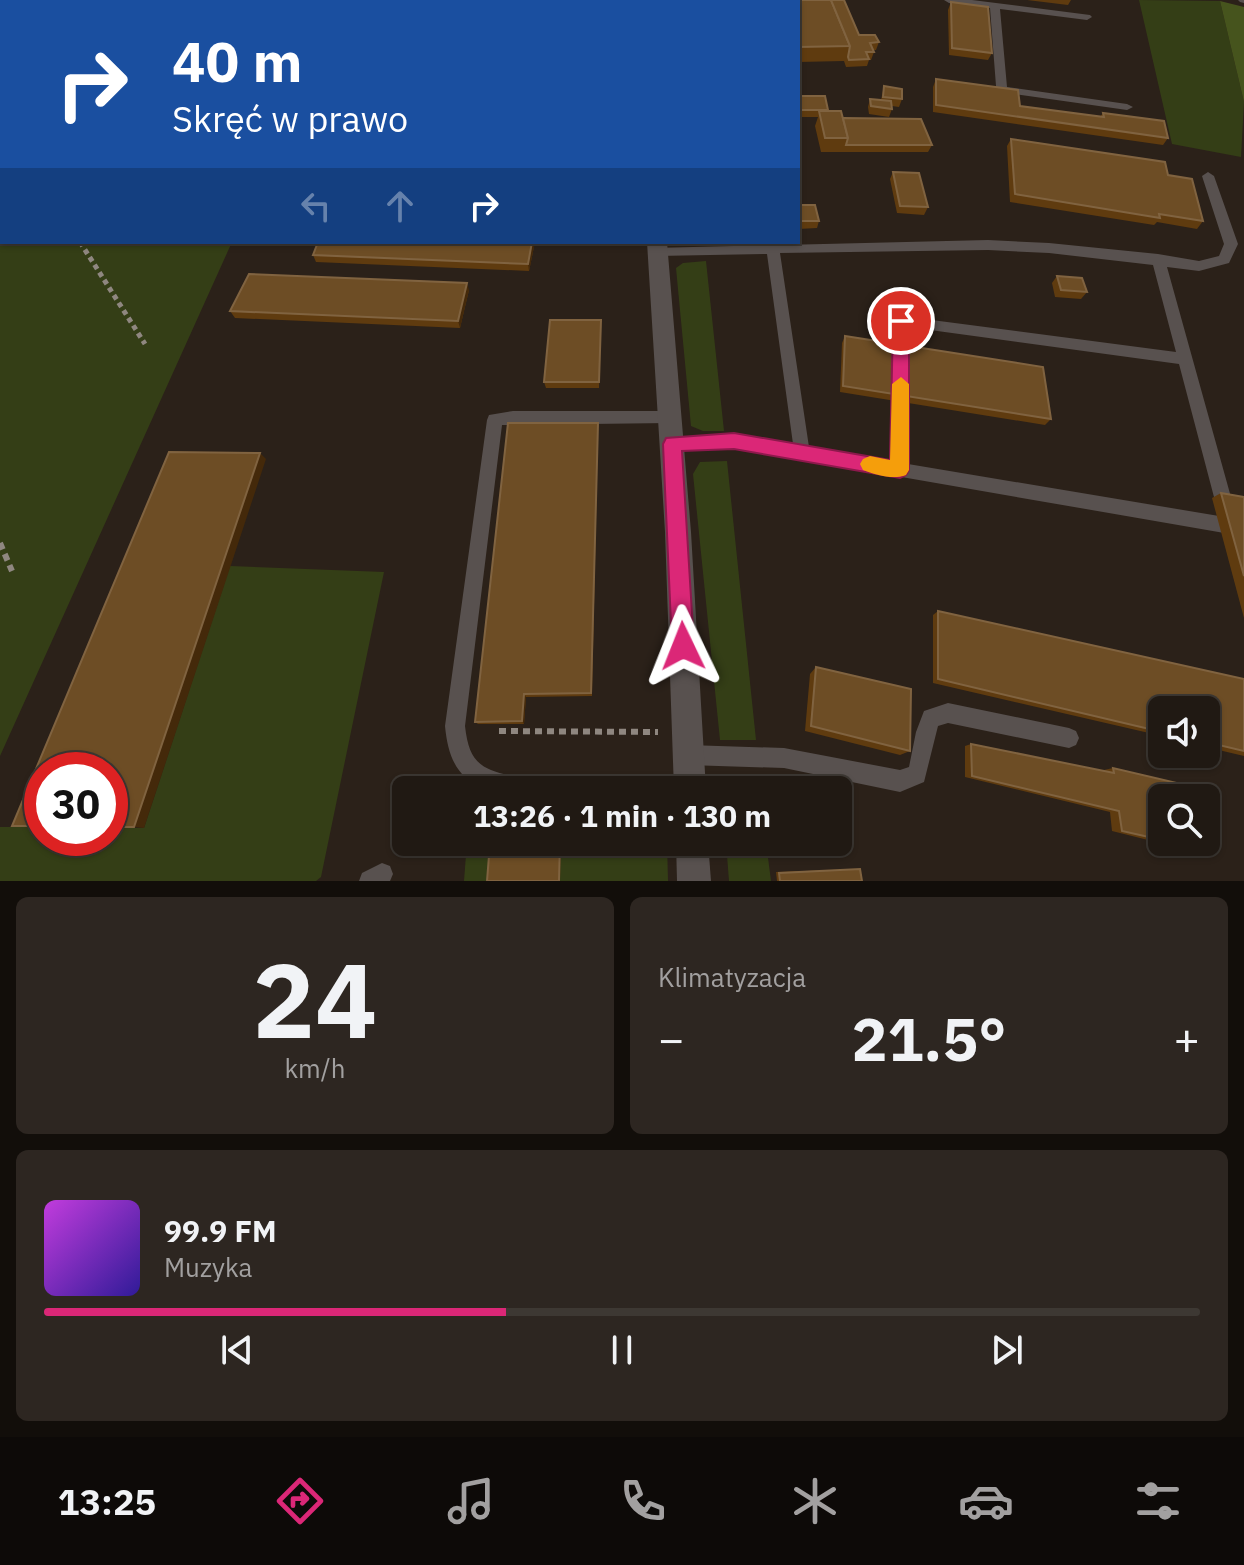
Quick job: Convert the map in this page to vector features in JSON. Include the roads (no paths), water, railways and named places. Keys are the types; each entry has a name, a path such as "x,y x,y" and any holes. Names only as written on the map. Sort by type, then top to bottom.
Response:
{"street":[{"path":"657,247 672,444 689,776"},
{"path":"693,856 694,881"}],"lane":[{"path":"949,0 1087,17"},
{"path":"995,6 1002,90"},
{"path":"987,88 1127,107"},
{"path":"657,247 773,251 988,245 1158,259 1199,266 1224,260 1231,244 1208,176"},
{"path":"773,251 802,453"},
{"path":"672,444 734,441 1230,526 1158,259"},
{"path":"900,470 901,321 1185,359"},
{"path":"477,776 468,769 456,742 495,420 513,417 670,417"},
{"path":"687,743 900,781 917,775 923,736 931,718 948,713 1069,738"}]}
